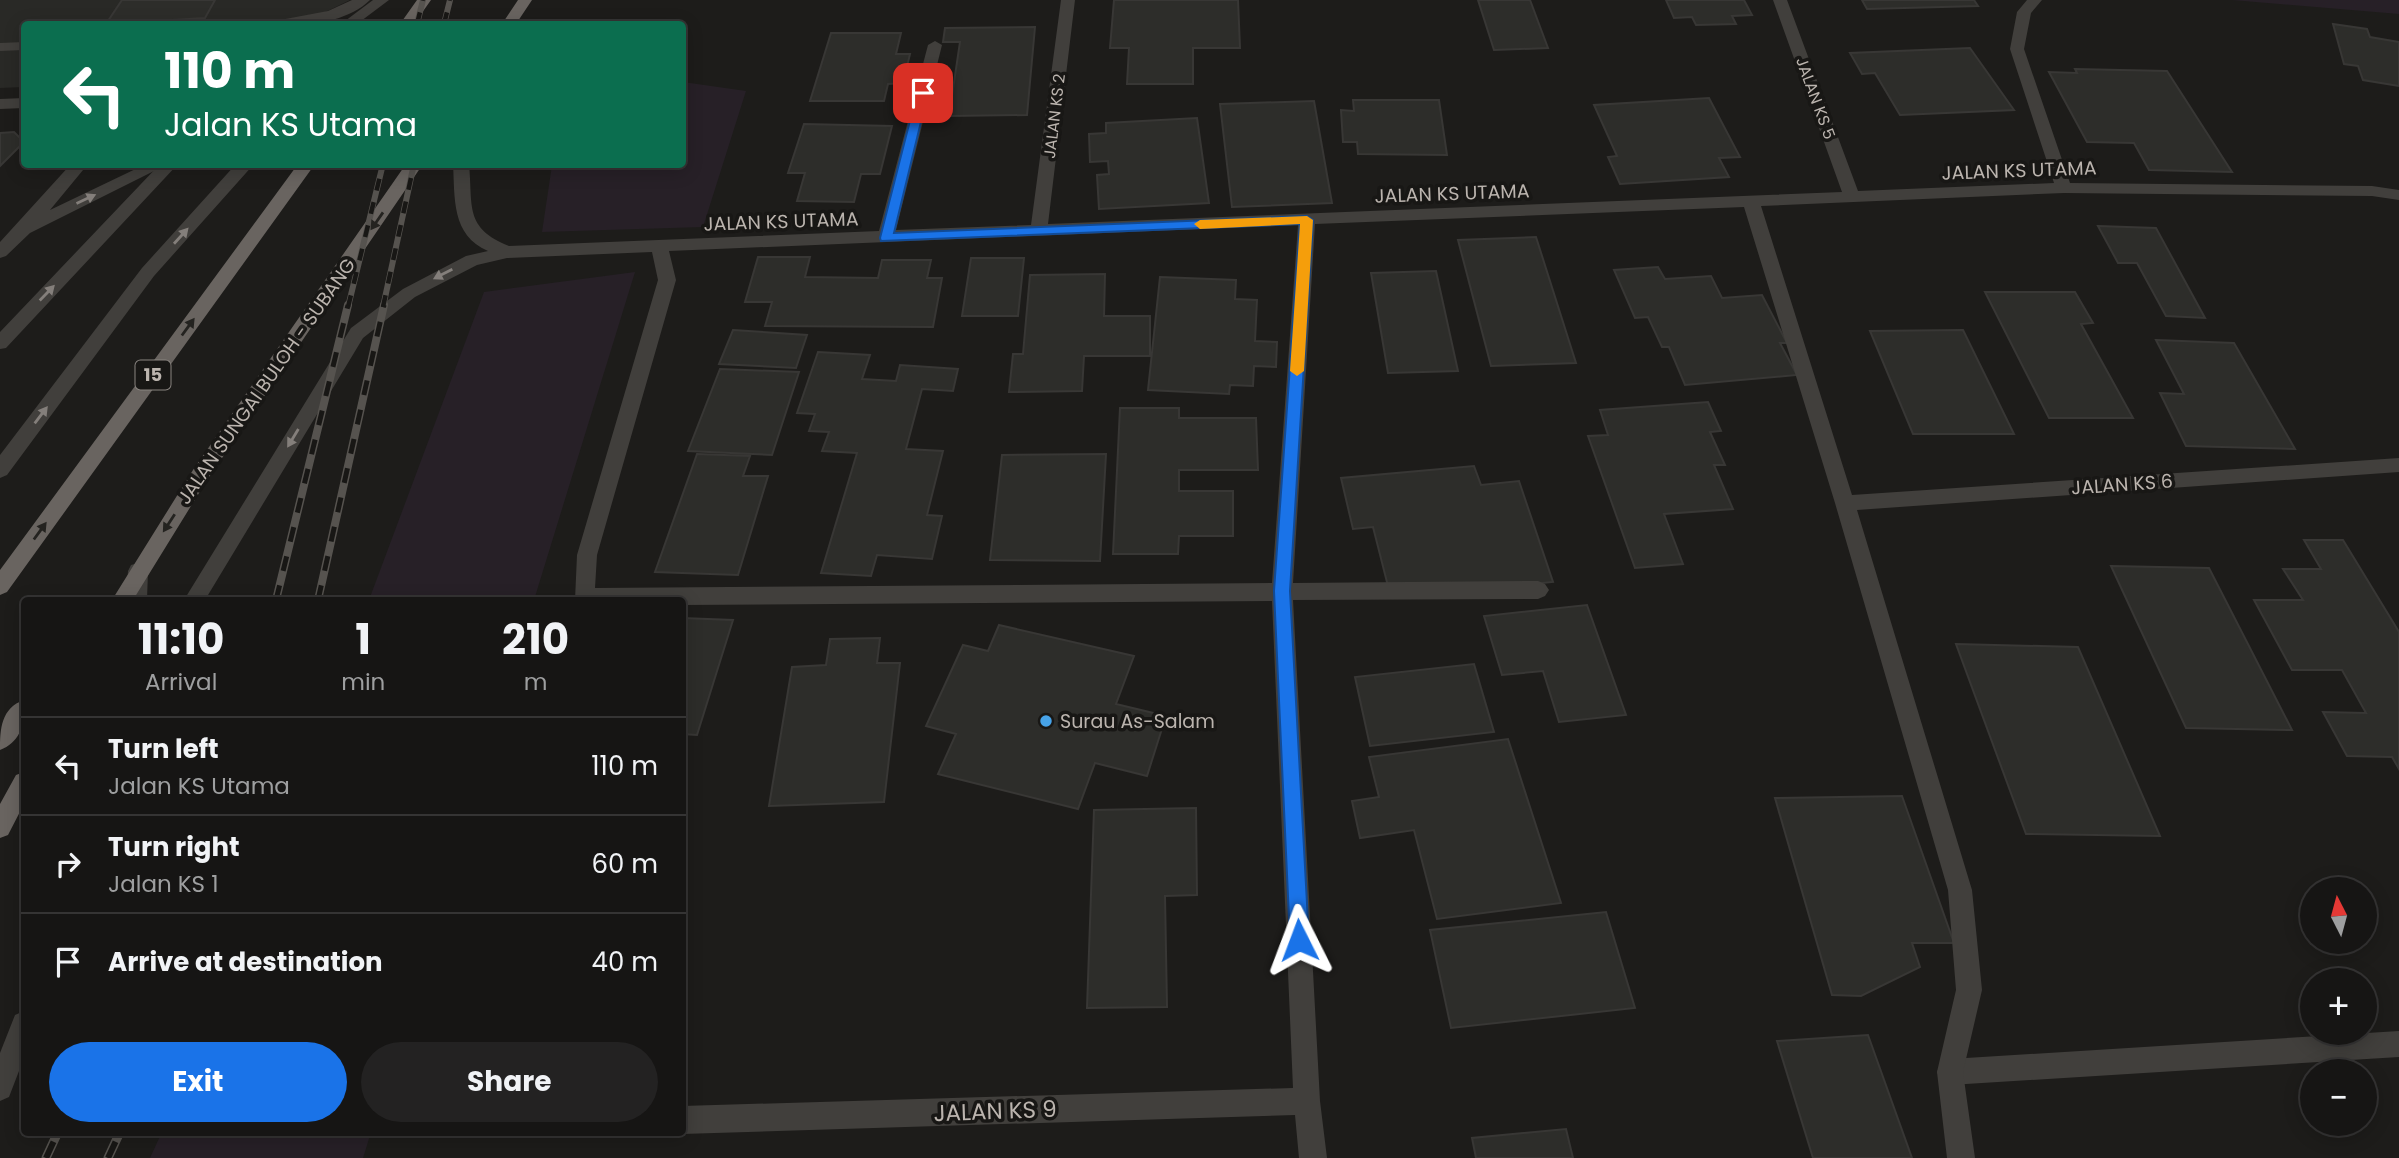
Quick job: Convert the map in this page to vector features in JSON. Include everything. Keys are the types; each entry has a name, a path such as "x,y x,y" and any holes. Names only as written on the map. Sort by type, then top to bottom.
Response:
{"highway":[{"path":"409,21 424,0"},
{"path":"511,21 525,0"},
{"name":"15","path":"0,586 304,168"},
{"name":"JALAN SUNGAI BULOH - SUBANG","path":"124,597 200,475 412,168"},
{"path":"116,597 138,571"},
{"path":"0,740 21,714"},
{"path":"0,827 21,788"}],"street":[{"path":"297,21 332,15 363,0"},
{"path":"352,21 382,0"},
{"name":"JALAN KS 2","path":"1039,231 1068,0"},
{"name":"JALAN KS 5","path":"1780,0 1852,197"},
{"path":"2035,0 2024,12 2017,49 2064,188"},
{"path":"886,238 935,45"},
{"path":"0,47 21,46"},
{"path":"0,104 21,103"},
{"path":"0,252 24,229 77,168"},
{"path":"24,229 152,168"},
{"path":"0,343 166,168"},
{"path":"0,470 148,272 242,168"},
{"path":"461,168 466,213 473,233 488,244 507,252"},
{"name":"JALAN KS UTAMA","path":"196,597 357,333 409,293 436,278 472,260 507,252 2064,188 2372,191 2399,195"},
{"path":"1751,201 1845,503 1960,890 1969,990 1950,1072 1961,1158"},
{"path":"1307,220 1282,591 1307,1101 1313,1158"},
{"path":"659,246 667,280 587,555 584,597 1538,590"},
{"name":"JALAN KS 6","path":"1845,503 2399,465"},
{"path":"136,597 138,571"},
{"path":"0,1088 21,1032"},
{"path":"1950,1072 2399,1044"},
{"name":"JALAN KS 9","path":"686,1120 1307,1101"}],"shaded area":[{"path":"0,0 350,0 307,21 21,21 21,87 0,88"},
{"path":"2232,0 2399,0 2399,14"},
{"path":"686,82 746,91 703,227 542,232 552,168 686,168"},
{"path":"635,272 535,597 370,597 484,292"},
{"path":"160,1136 370,1136 363,1158 150,1158"}],"building":[{"path":"122,0 215,0 205,18 108,21"},
{"path":"1114,0 1238,0 1240,48 1193,48 1193,84 1127,84 1129,48 1110,48"},
{"path":"1478,0 1530,0 1548,48 1494,50"},
{"path":"1666,0 1744,0 1752,15 1732,16 1736,24 1696,25 1692,17 1674,18"},
{"path":"1862,0 1974,0 1978,6 1867,9"},
{"path":"2333,24 2367,29 2370,37 2399,42 2399,86 2363,80 2358,66 2344,64"},
{"path":"1035,27 1027,115 949,116 960,42 943,42 945,28"},
{"path":"831,33 901,33 896,54 910,54 903,83 888,84 884,101 810,101"},
{"path":"1970,48 2014,110 1900,115 1875,73 1862,74 1850,53"},
{"path":"2075,69 2167,71 2232,172 2149,170 2134,143 2087,142 2049,72 2077,73"},
{"path":"1709,98 1740,157 1719,158 1729,177 1620,184 1608,157 1617,156 1594,105"},
{"path":"1353,100 1439,100 1447,155 1358,154 1357,142 1343,142 1341,110 1354,111"},
{"path":"1314,101 1332,203 1232,207 1220,104"},
{"path":"1197,118 1209,203 1099,209 1097,175 1109,174 1108,161 1090,162 1089,134 1106,133 1106,123"},
{"path":"804,124 892,126 880,174 861,174 854,202 797,201 805,173 788,173"},
{"path":"14,132 21,139 21,145 0,166 0,133"},
{"path":"2098,226 2156,228 2205,318 2166,316 2137,263 2118,263"},
{"path":"1536,237 1576,363 1491,366 1458,240"},
{"path":"758,257 810,257 805,277 878,278 882,260 931,260 927,278 942,278 933,327 765,326 772,302 745,302"},
{"path":"971,258 1024,258 1018,316 962,316"},
{"path":"1658,267 1665,279 1711,276 1722,298 1762,295 1787,343 1780,343 1797,375 1685,385 1669,347 1662,347 1648,317 1635,318 1614,270"},
{"path":"1436,271 1458,371 1388,373 1371,273"},
{"path":"1105,274 1104,316 1150,316 1150,356 1084,356 1082,391 1009,392 1013,354 1023,354 1030,275"},
{"path":"1160,277 1236,280 1235,299 1257,300 1255,341 1277,342 1276,367 1254,366 1253,386 1230,385 1229,394 1148,390"},
{"path":"1985,292 2075,292 2093,323 2081,324 2133,418 2049,418"},
{"path":"733,330 807,335 796,368 719,364"},
{"path":"1963,330 2014,434 1913,434 1870,331"},
{"path":"2156,340 2234,343 2295,449 2186,446 2160,393 2184,394"},
{"path":"818,352 870,355 862,379 896,381 900,365 958,369 953,391 922,389 906,449 943,451 927,515 942,516 932,559 877,555 871,576 821,573 857,453 822,451 829,432 809,431 815,414 797,413"},
{"path":"720,369 799,372 772,455 688,451"},
{"path":"1708,402 1721,431 1710,432 1725,465 1714,465 1733,509 1664,514 1683,564 1635,568 1588,436 1608,435 1600,410"},
{"path":"1120,408 1179,408 1179,418 1256,418 1258,470 1179,470 1179,491 1233,491 1233,536 1179,536 1178,554 1113,554"},
{"path":"697,454 750,456 743,476 768,476 738,575 655,572"},
{"path":"1106,454 1100,561 990,560 1002,455"},
{"path":"1474,466 1481,485 1519,481 1553,582 1391,598 1373,527 1353,529 1341,478"},
{"path":"2304,540 2343,540 2399,632 2399,769 2392,757 2347,756 2323,712 2366,713 2342,670 2292,670 2254,600 2303,600 2283,569 2321,569"},
{"path":"2111,566 2209,568 2292,730 2186,728"},
{"path":"1587,605 1626,715 1559,722 1543,671 1502,675 1484,616"},
{"path":"686,618 733,620 697,735 686,734"},
{"name":"Surau As-Salam","path":"999,625 1134,656 1116,704 1166,716 1147,776 1095,763 1078,809 938,774 956,734 926,726 963,645 988,651"},
{"path":"880,638 877,663 900,663 884,802 769,806 792,667 826,665 830,639"},
{"path":"1956,644 2078,647 2160,836 2026,834"},
{"path":"1474,664 1494,732 1370,746 1355,677"},
{"path":"1508,739 1561,903 1437,919 1414,830 1360,838 1352,801 1379,797 1369,757"},
{"path":"1902,796 1954,943 1912,943 1920,967 1861,996 1832,995 1775,798"},
{"path":"1196,808 1197,895 1165,896 1167,1007 1087,1008 1094,810"},
{"path":"1606,912 1635,1008 1451,1028 1430,930"},
{"path":"1868,1035 1912,1158 1813,1158 1777,1041"},
{"path":"1566,1129 1573,1158 1476,1158 1472,1138"}],"railway":[{"path":"418,21 423,0"},
{"path":"445,21 450,0"},
{"path":"348,307 382,168"},
{"path":"383,307 413,168"},
{"path":"277,597 348,305"},
{"path":"319,597 384,305"},
{"path":"46,1158 56,1136"},
{"path":"108,1158 118,1136"}],"slow traffic":[{"path":"1200,224 1307,220 1297,371"}],"place":[{"name":"Surau As-Salam","path":"1046,721"}],"route":[{"path":"923,93 886,238 1307,220 1282,591 1299,940"}]}
